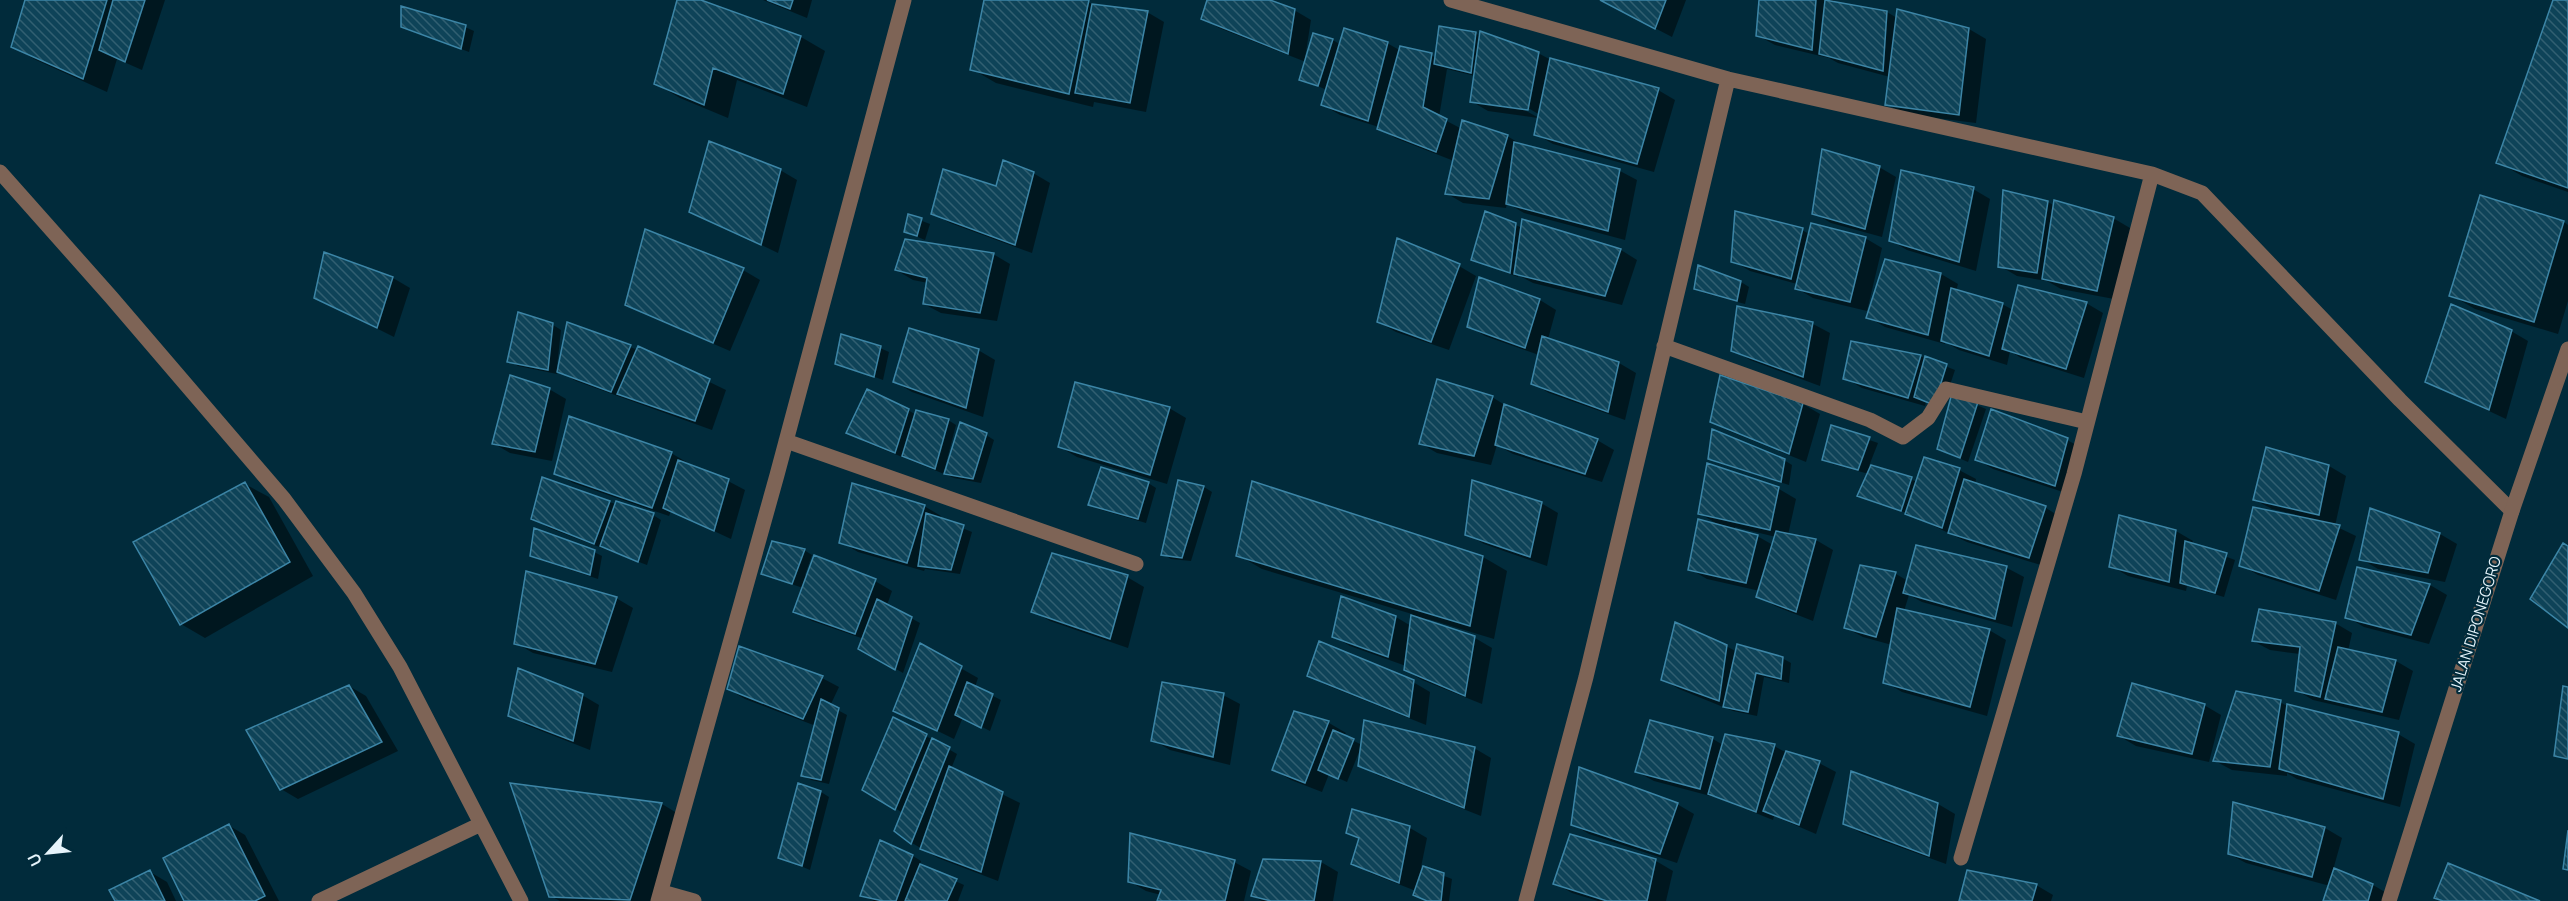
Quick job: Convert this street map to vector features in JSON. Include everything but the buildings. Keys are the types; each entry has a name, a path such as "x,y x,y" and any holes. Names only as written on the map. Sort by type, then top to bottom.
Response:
{"street":[{"path":"694,901 660,897 786,441 904,0"},
{"path":"1451,0 1728,79 2152,174 2202,193 2367,366 2512,511"},
{"path":"1526,901 1586,677 1728,79"},
{"path":"0,172 111,297 284,499 354,593 400,667 521,901"},
{"path":"1960,858 2087,422 2152,174"},
{"path":"1664,346 1870,420 1904,437 1928,418 1946,389 2087,422"},
{"name":"JALAN DIPONEGORO","path":"2389,901 2512,511 2568,349"},
{"path":"786,441 1137,564"},
{"path":"319,901 481,824"}]}
